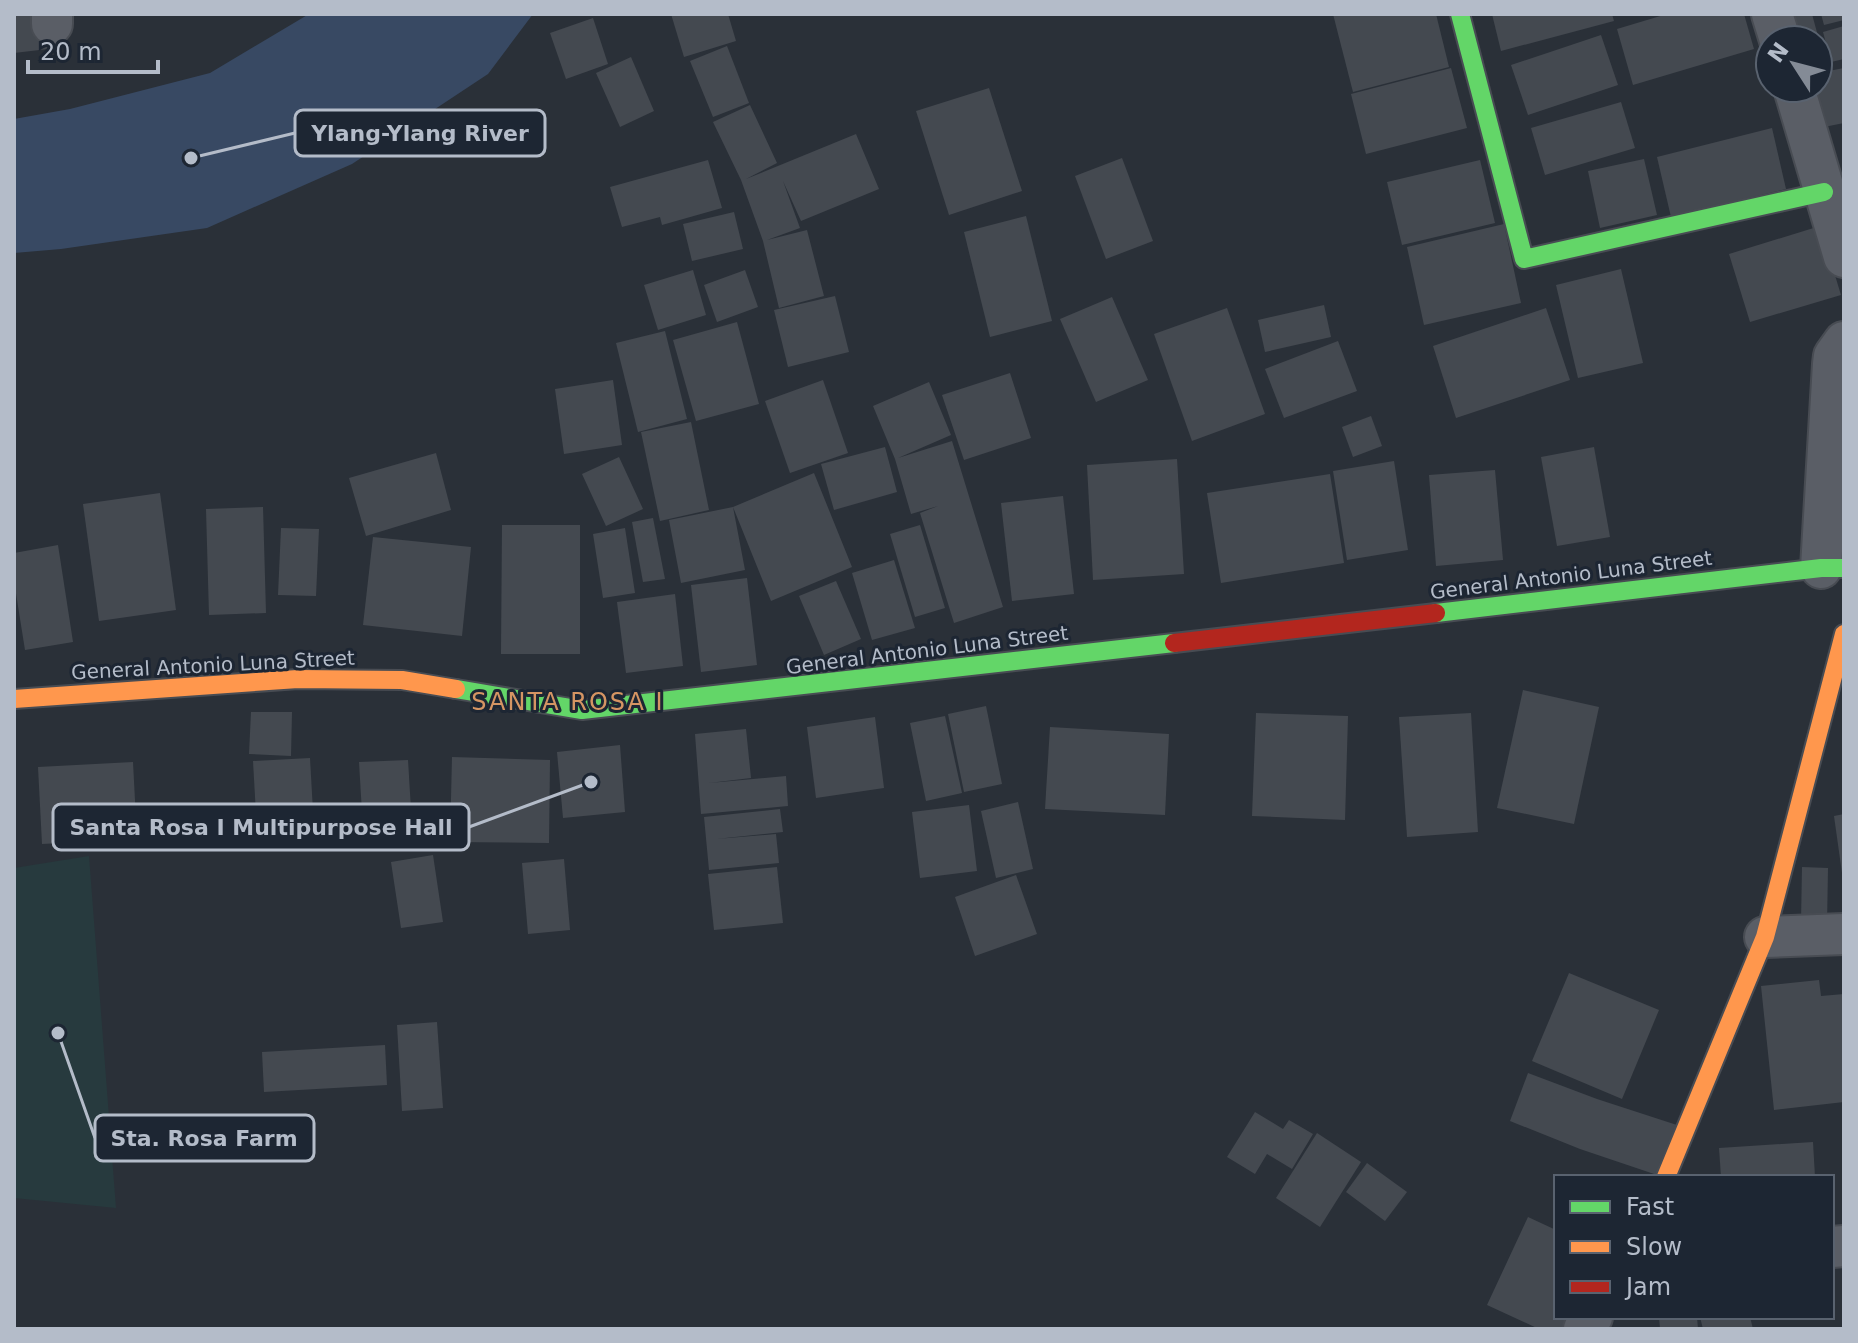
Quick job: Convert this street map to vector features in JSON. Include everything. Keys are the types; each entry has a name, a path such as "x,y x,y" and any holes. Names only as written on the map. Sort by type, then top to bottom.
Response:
{"main road":[{"path":"1460,14 1524,259 1824,192"},
{"name":"General Antonio Luna Street","path":"14,699 298,679 402,680 582,710 1832,568"},
{"path":"1667,1175 1765,937 1844,634"}],"street":[{"path":"1799,104 1844,257"},
{"path":"1832,568 1833,364 1834,356 1844,342"},
{"path":"1765,937 1844,934"}],"green space":[{"path":"89,856 116,1208 14,1198 14,868"}],"water":[{"path":"309,14 533,14 488,74 352,164 207,228 14,253 14,119 70,109 210,73"}],"building":[{"path":"14,14 44,14 48,49 14,53"},
{"path":"671,14 728,14 736,41 684,57"},
{"path":"1333,14 1436,14 1449,67 1353,92"},
{"path":"1492,14 1612,14 1614,21 1501,51"},
{"path":"1667,14 1744,14 1754,49 1633,85 1617,29"},
{"path":"1784,14 1812,14 1815,24 1787,24"},
{"path":"1821,14 1844,14 1844,20 1824,24"},
{"path":"593,18 608,64 566,79 550,33"},
{"path":"1844,26 1844,59 1834,61 1834,29"},
{"path":"1601,35 1618,85 1528,115 1511,65"},
{"path":"727,46 749,103 713,117 690,61"},
{"path":"631,57 654,111 620,127 596,73"},
{"path":"1451,68 1467,128 1366,154 1351,94"},
{"path":"1844,68 1844,123 1824,127 1819,104 1834,104 1834,70"},
{"path":"989,88 1022,191 949,215 916,111"},
{"path":"1621,102 1635,148 1545,175 1531,128"},
{"path":"750,105 777,163 746,179 856,134 879,189 801,221 783,181 800,228 767,240 807,230 824,296 779,308 763,241 741,180 713,122"},
{"path":"1772,128 1786,189 1671,217 1657,157"},
{"path":"1122,158 1153,241 1106,259 1075,176"},
{"path":"1644,159 1657,215 1600,228 1588,171"},
{"path":"708,160 722,208 662,225 660,217 622,227 610,187"},
{"path":"1480,160 1495,223 1402,245 1387,182"},
{"path":"734,212 743,249 692,261 683,224"},
{"path":"1026,216 1052,321 990,337 964,232"},
{"path":"1504,224 1521,303 1424,325 1407,247"},
{"path":"1820,226 1841,295 1750,322 1729,254"},
{"path":"1621,269 1643,363 1578,378 1556,285"},
{"path":"693,270 706,315 658,330 644,285"},
{"path":"745,270 758,307 717,322 704,285"},
{"path":"835,296 849,352 788,367 774,310"},
{"path":"1112,297 1148,380 1096,402 1060,319"},
{"path":"1324,305 1331,337 1265,352 1258,320"},
{"path":"1227,308 1265,414 1192,441 1154,334"},
{"path":"1546,308 1570,380 1456,418 1433,346"},
{"path":"737,322 759,404 696,421 673,340"},
{"path":"665,331 687,419 638,432 616,343"},
{"path":"1338,341 1357,391 1284,418 1265,369"},
{"path":"1010,373 1031,438 964,460 942,395"},
{"path":"613,380 622,445 564,454 555,389"},
{"path":"823,380 848,453 790,473 765,401"},
{"path":"929,382 951,435 898,458 952,441 1003,607 954,623 920,513 938,506 911,514 895,459 873,406"},
{"path":"1371,416 1382,446 1353,457 1342,427"},
{"path":"691,422 709,510 660,521 641,432"},
{"path":"885,447 897,492 834,510 821,464"},
{"path":"1594,447 1610,537 1557,546 1541,457"},
{"path":"436,453 451,510 366,536 349,478"},
{"path":"619,457 643,509 606,526 582,474"},
{"path":"1177,459 1184,574 1093,580 1087,465"},
{"path":"1394,461 1408,550 1347,560 1333,471"},
{"path":"1495,470 1503,560 1436,566 1429,475"},
{"path":"814,473 852,567 771,601 733,507"},
{"path":"1330,474 1344,563 1221,583 1207,493"},
{"path":"160,493 176,610 99,621 83,504"},
{"path":"1063,496 1074,594 1012,601 1001,503"},
{"path":"263,507 266,613 209,615 206,509"},
{"path":"733,507 745,570 681,583 669,520"},
{"path":"653,518 665,579 643,582 632,522"},
{"path":"502,525 580,525 580,654 501,654"},
{"path":"920,525 945,608 915,617 890,534"},
{"path":"281,528 319,529 316,596 278,595"},
{"path":"625,528 635,593 603,598 593,534"},
{"path":"373,537 471,547 462,636 363,625"},
{"path":"58,545 73,642 25,650 14,581 14,553"},
{"path":"894,560 915,628 872,640 852,573"},
{"path":"747,578 757,665 701,672 691,585"},
{"path":"836,581 861,639 824,655 799,596"},
{"path":"675,594 683,666 626,673 617,602"},
{"path":"1523,690 1599,707 1574,824 1497,808"},
{"path":"986,706 1002,784 964,792 948,714"},
{"path":"251,712 292,712 291,756 249,754"},
{"path":"1256,713 1348,716 1345,820 1252,816"},
{"path":"1471,713 1478,832 1407,837 1399,717"},
{"path":"945,716 962,793 926,801 910,723"},
{"path":"875,717 884,788 816,798 807,727"},
{"path":"1050,727 1169,734 1165,815 1045,809"},
{"path":"746,729 751,778 709,783 786,776 788,806 701,814 695,734"},
{"path":"620,745 625,812 563,818 557,752"},
{"path":"452,757 550,760 549,843 450,842"},
{"path":"310,758 314,829 257,832 253,761"},
{"path":"408,760 412,826 363,830 359,762"},
{"path":"133,762 137,839 42,844 38,767"},
{"path":"1018,802 1033,869 996,878 981,811"},
{"path":"969,805 977,871 920,878 912,812"},
{"path":"780,809 783,832 716,839 776,834 779,863 709,870 704,817"},
{"path":"1844,814 1844,873 1842,873 1834,816"},
{"path":"433,855 443,922 401,928 391,862"},
{"path":"564,859 570,930 528,934 522,863"},
{"path":"777,867 783,923 714,930 708,874"},
{"path":"1802,867 1828,868 1827,924 1801,923"},
{"path":"1016,875 1037,934 975,956 955,897"},
{"path":"1569,973 1659,1010 1622,1099 1532,1061"},
{"path":"1819,980 1821,996 1844,994 1844,1102 1774,1110 1761,986"},
{"path":"437,1022 443,1108 402,1111 397,1025"},
{"path":"385,1045 387,1085 264,1092 262,1052"},
{"path":"1528,1073 1680,1126 1664,1175 1657,1175 1510,1121"},
{"path":"1255,1112 1283,1129 1289,1120 1313,1134 1292,1169 1267,1154 1255,1174 1227,1157"},
{"path":"1317,1133 1361,1162 1320,1227 1276,1198"},
{"path":"1813,1142 1815,1175 1721,1175 1719,1148"},
{"path":"1367,1163 1407,1192 1385,1221 1346,1192"},
{"path":"1528,1217 1554,1229 1554,1319 1584,1319 1580,1329 1539,1329 1487,1305"},
{"path":"1659,1319 1697,1319 1698,1329 1660,1329"},
{"path":"1700,1319 1750,1319 1753,1329 1703,1329"}],"traffic: fast":[{"path":"1460,14 1524,259 1824,192"},
{"path":"1436,613 1821,568 1844,568"},
{"path":"456,689 582,710 1174,643"}],"traffic: slow":[{"path":"1667,1175 1765,937 1844,634"},
{"path":"14,699 298,679 402,680 456,689"}],"traffic: jam":[{"path":"1174,643 1436,613"}],"place":[{"name":"Ylang-Ylang River","path":"191,158"},
{"name":"Santa Rosa I Multipurpose Hall","path":"591,782"},
{"name":"Sta. Rosa Farm","path":"58,1033"}],"district":[{"name":"SANTA ROSA I","path":"568,702"}]}
